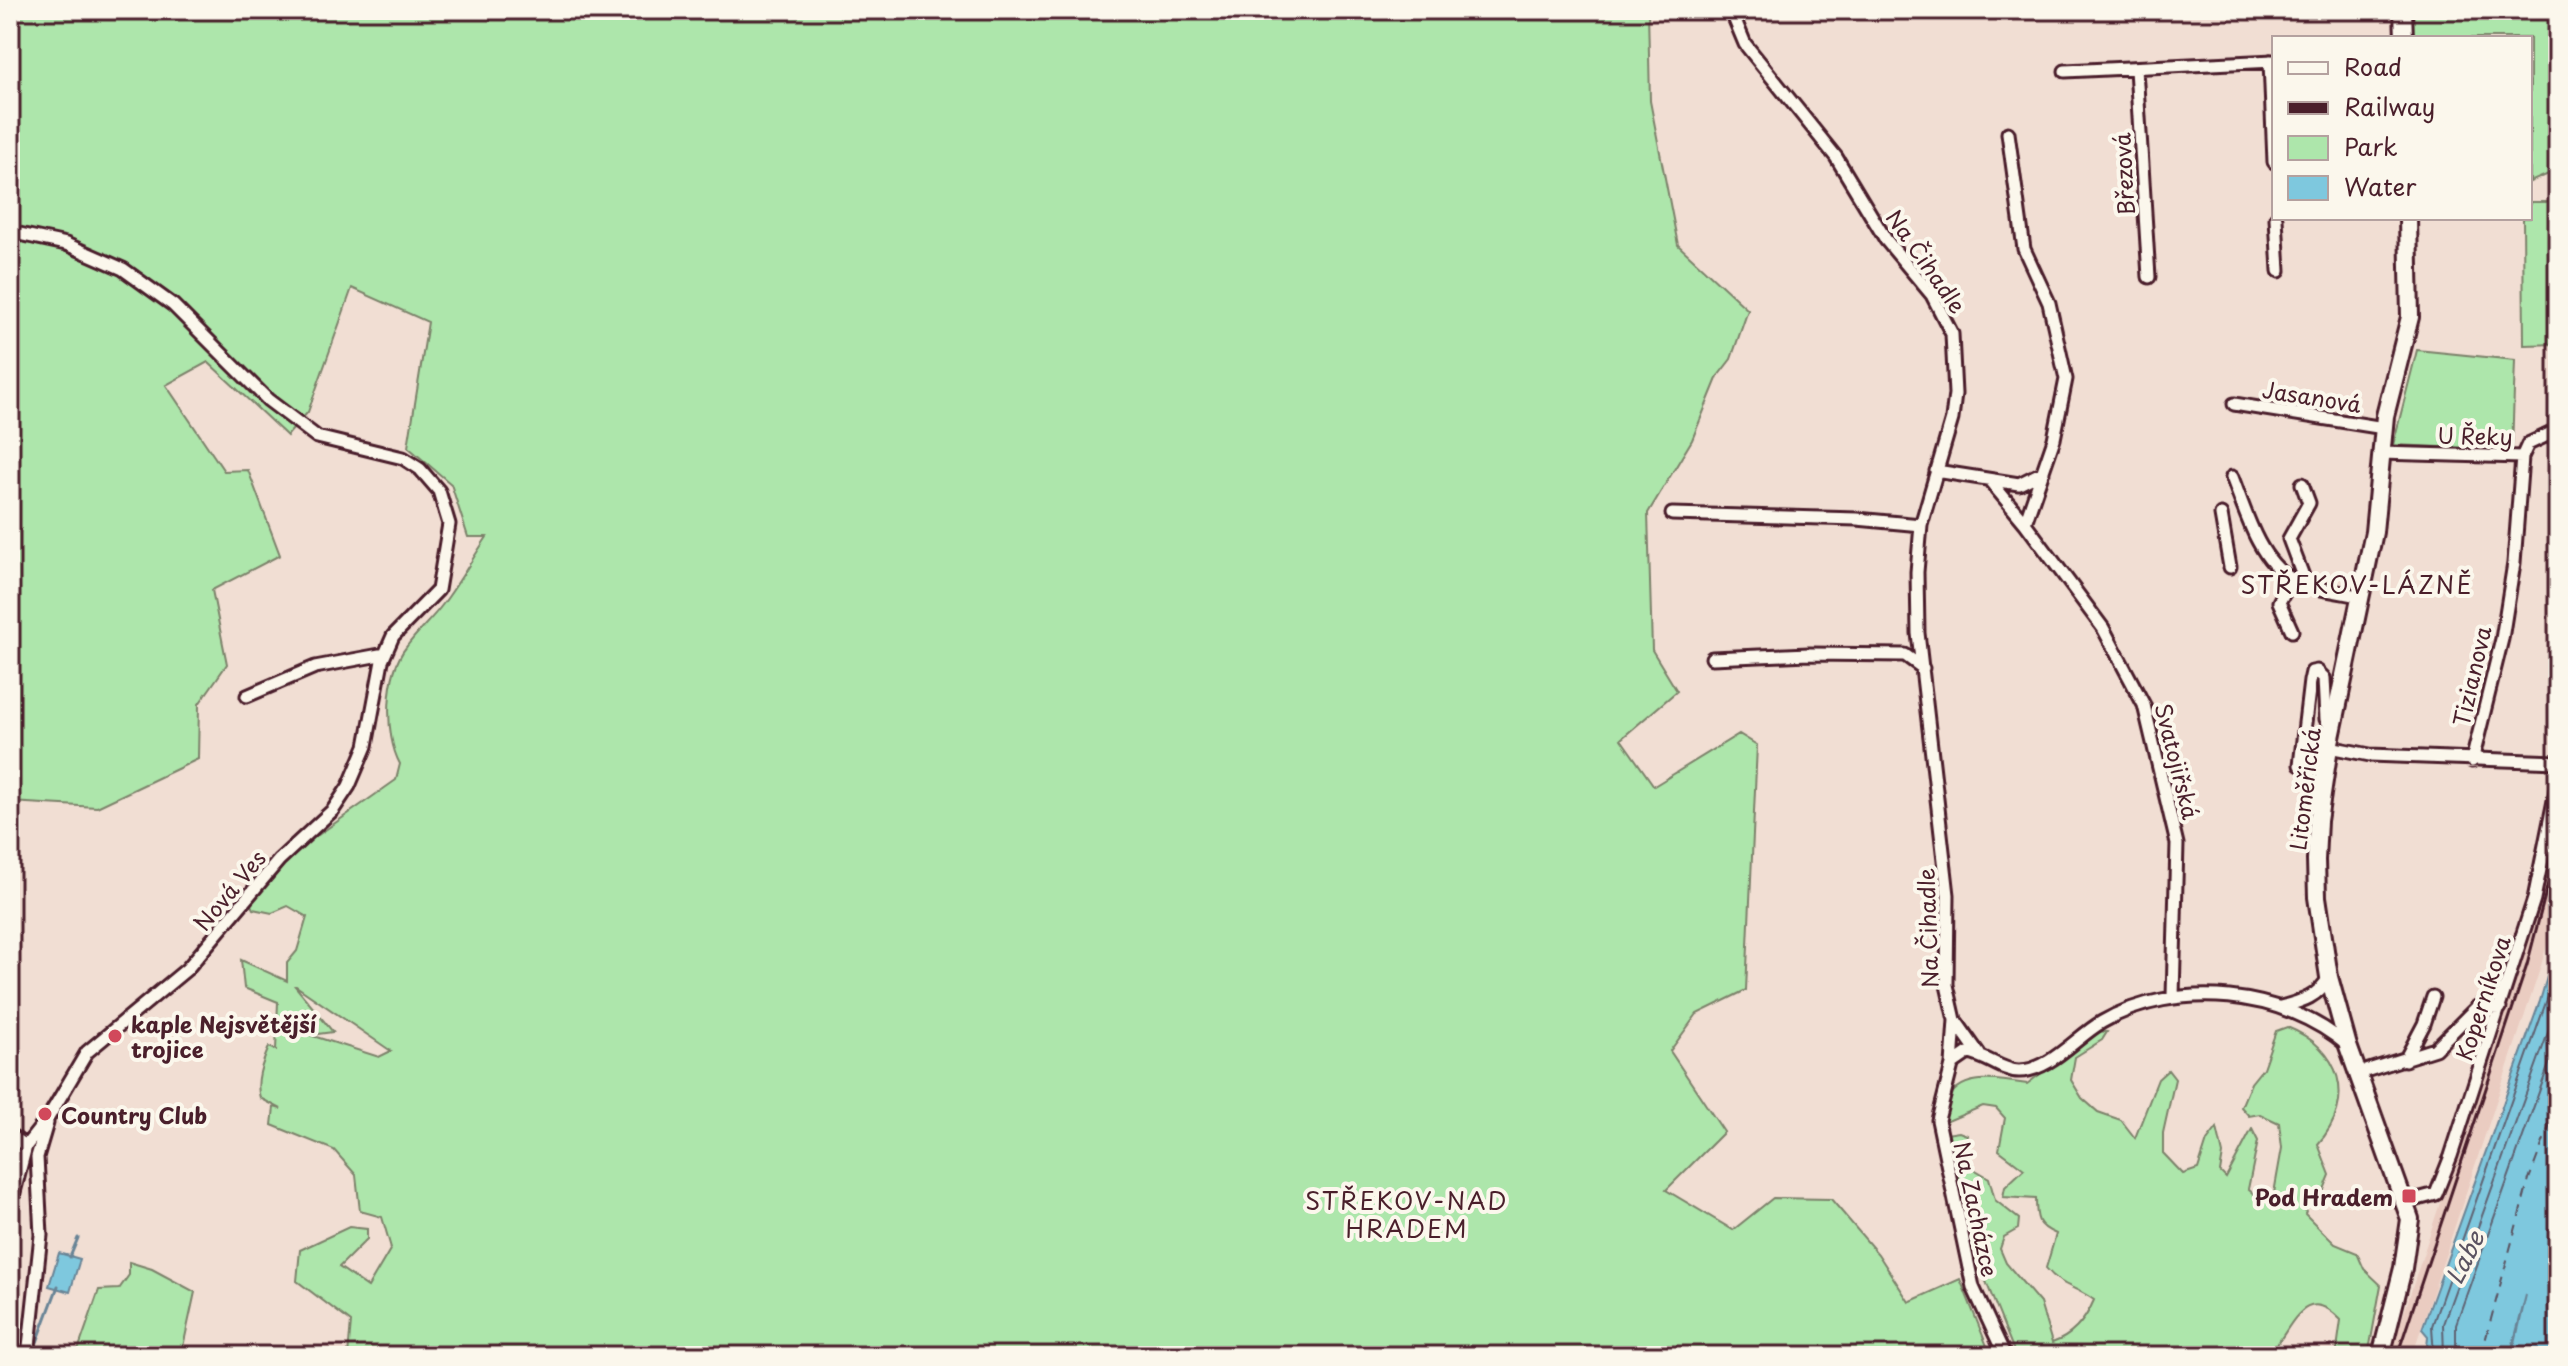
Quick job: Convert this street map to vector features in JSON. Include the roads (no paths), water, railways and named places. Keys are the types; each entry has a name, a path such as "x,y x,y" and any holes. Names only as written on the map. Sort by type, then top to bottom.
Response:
{"main road":[{"path":"2403,10 2404,36"},
{"name":"Litoměřická","path":"2381,1356 2408,1243 2410,1219 2348,1046 2329,977 2317,897 2316,860 2318,821 2330,740 2374,532 2384,428 2410,317 2408,220"}],"street":[{"name":"Na Čihadle","path":"1737,10 1735,20 1745,44 1836,157 1886,240 1932,295 1947,318 1952,334 1955,394 1952,419 1921,525 1917,607 1948,895 1947,985 1955,1020 1953,1042"},
{"path":"2065,71 2272,61"},
{"name":"Březová","path":"2136,69 2149,277"},
{"path":"2008,133 2024,249 2049,303 2066,379 2043,472 2025,523"},
{"path":"2276,220 2279,271"},
{"name":"Nová Ves","path":"10,232 66,244 123,269 173,305 268,400 317,437 403,458 420,469 446,507 449,524 438,590 393,636 385,654 362,759 333,810 279,860 187,969 87,1052 48,1118 26,1146 10,1208"},
{"name":"Jasanová","path":"2234,404 2384,428"},
{"name":"U Řeky","path":"2380,453 2522,457 2528,444 2558,430"},
{"name":"Tizianova","path":"2472,761 2502,639 2514,563 2522,457"},
{"path":"1936,471 2019,484 2043,472"},
{"path":"2232,477 2264,550 2277,568 2306,584 2362,597"},
{"name":"Svatojiřská","path":"1991,482 2103,628 2144,705 2177,844 2173,996"},
{"path":"2302,484 2309,503 2289,539 2306,584"},
{"path":"1672,514 1857,519 1921,525"},
{"path":"2230,567 2217,514 2248,516"},
{"path":"2292,579 2279,602 2292,631"},
{"path":"247,696 315,667 385,654"},
{"path":"1712,658 1891,654 1905,655 1923,668"},
{"path":"2300,765 2312,672 2322,672 2324,678 2330,740 2370,755 2558,762"},
{"name":"Koperníkova","path":"2406,1202 2436,1194 2500,1008 2545,860 2558,781"},
{"path":"2281,1007 2305,1000 2322,990 2329,977"},
{"path":"1952,1065 1960,1056 1979,1054 2018,1071 2036,1067 2103,1021 2173,996 2195,995 2281,1007 2333,1033 2348,1046"},
{"path":"2405,1060 2424,1024 2433,997"},
{"path":"2359,1073 2435,1049 2477,1007 2500,1008"},
{"path":"1955,1020 1979,1054"},
{"name":"Na Zacházce","path":"1953,1042 1952,1065 1938,1120 1969,1275 2005,1356"},
{"name":"Nová Ves","path":"28,1356 41,1235 37,1157 48,1118"},
{"path":"10,1135 26,1146"}],"water":[{"name":"Labe","path":"2558,939 2558,1356 2512,1356 2526,1295 2510,1356 2426,1356 2428,1336 2422,1329 2540,1001"},
{"path":"59,1253 80,1259 70,1292 49,1286"}],"waterway":[{"path":"70,1257 78,1238"},
{"path":"33,1353 58,1286"}],"railway":[{"path":"2397,1356 2527,965 2558,845"}],"place":[{"name":"kaple Nejsvětější trojice","path":"115,1036"},
{"name":"Country Club","path":"45,1114"},
{"name":"Pod Hradem","path":"2409,1196"}],"district":[{"name":"STŘEKOV-LÁZNĚ","path":"2357,584"},
{"name":"STŘEKOV-NAD HRADEM","path":"1407,1214"}]}
